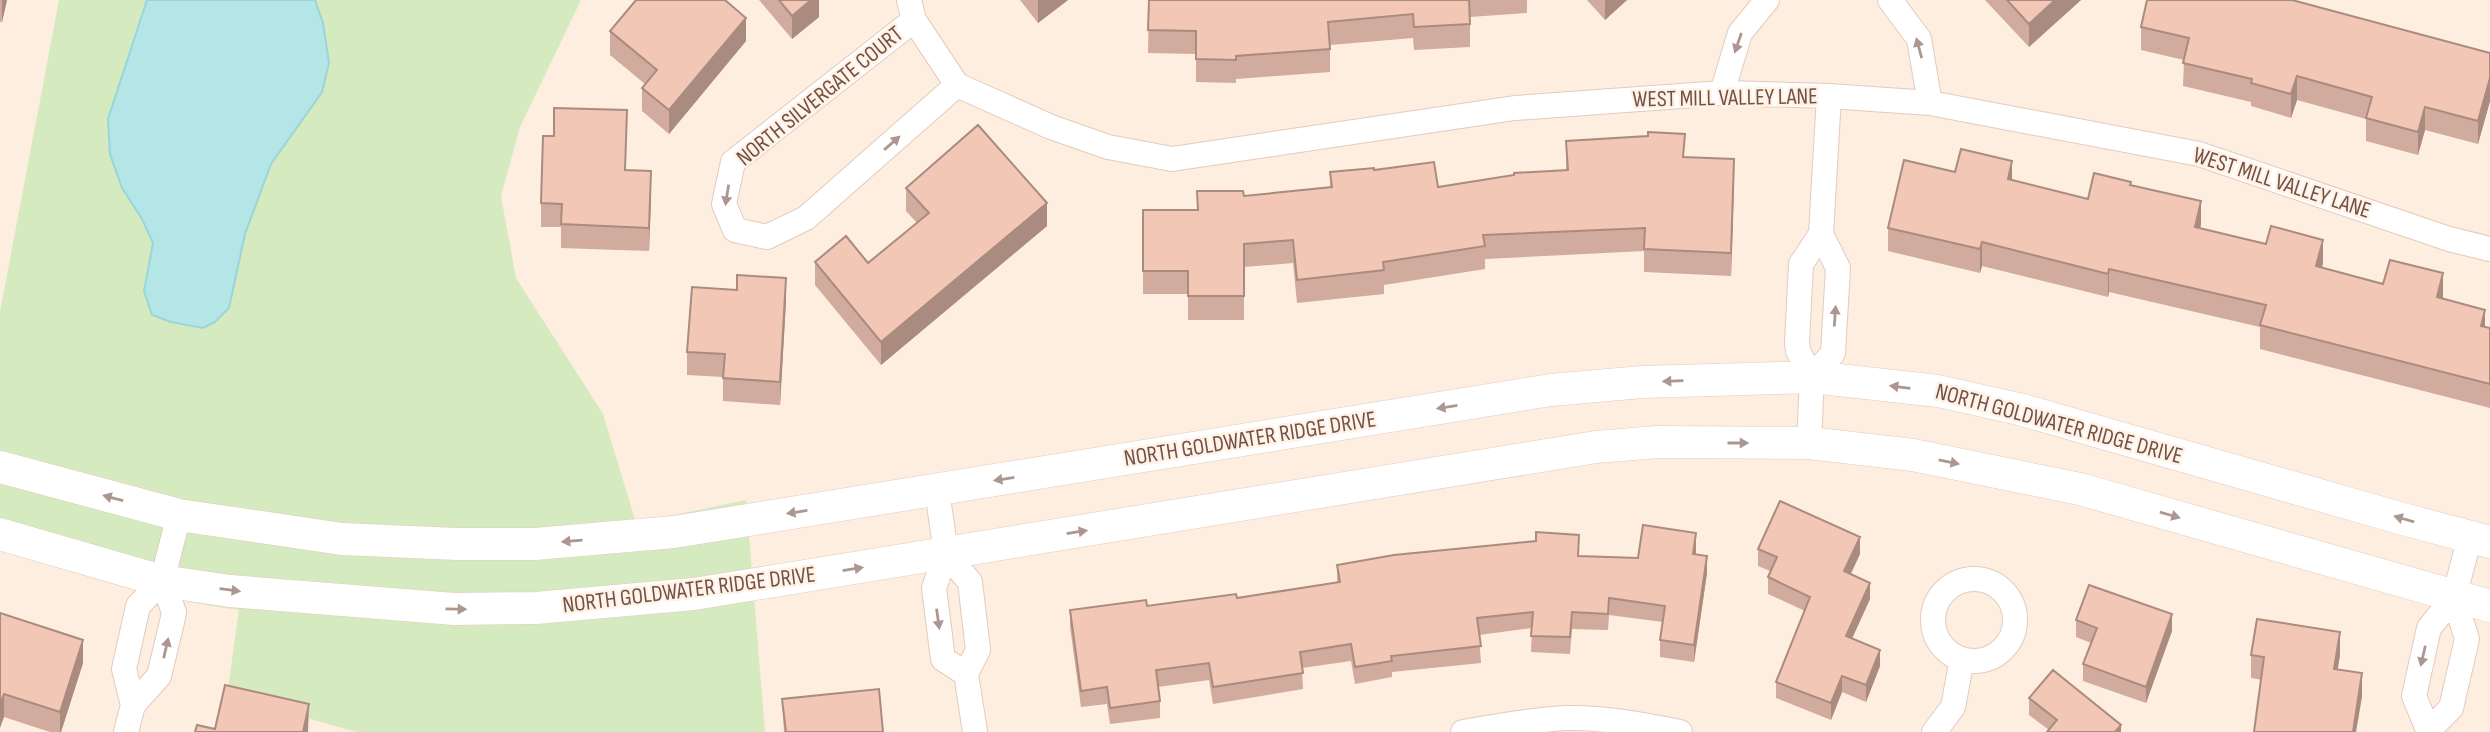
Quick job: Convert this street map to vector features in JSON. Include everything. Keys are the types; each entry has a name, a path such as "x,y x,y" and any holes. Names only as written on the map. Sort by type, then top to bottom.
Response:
{"street":[{"path":"1722,93 1741,33 1767,0"},
{"path":"1890,0 1919,40 1930,103"},
{"path":"911,10 957,85"},
{"name":"NORTH SILVERGATE COURT","path":"911,10 733,162 724,204 735,230 766,237 806,218 957,85"},
{"name":"WEST MILL VALLEY LANE","path":"957,85 1051,127 1108,147 1172,159 1515,108 1722,93 1829,96 1930,103 2199,154 2449,239 2490,249"},
{"path":"1812,377 1833,353 1838,280 1838,268 1821,234 1829,96"},
{"path":"1809,443 1812,377 1798,351 1797,343 1801,264 1821,234"},
{"name":"NORTH GOLDWATER RIDGE DRIVE","path":"0,467 179,515 342,539 535,544 674,532 1551,390 1656,382 1812,377 1938,391 2019,409 2480,539"},
{"name":"NORTH GOLDWATER RIDGE DRIVE","path":"0,534 162,581 230,591 454,609 536,608 694,594 1596,447 1657,442 1809,443 1913,455 2080,489 2490,606"},
{"path":"937,490 946,554 934,588 943,659 966,674"},
{"path":"133,705 124,669 138,606 162,581 179,515"},
{"path":"2454,597 2467,639 2451,708 2430,731 2414,696 2429,628 2454,597 2480,539"},
{"path":"946,554 970,582 978,650 966,674 975,732"},
{"path":"126,732 133,705 159,676 172,622 174,612 162,581"},
{"path":"1934,732 1953,707 1962,659"},
{"path":"1463,732 1568,718 1632,723 1680,732"}],"green space":[{"path":"59,0 581,0 520,127 501,196 516,278 603,414 636,523 746,500 765,732 357,732 227,696 239,610 148,593 0,549 0,312"}],"water":[{"path":"147,0 315,0 323,23 329,63 322,92 271,164 245,234 229,308 215,322 203,328 152,315 144,291 153,243 142,219 122,188 110,154 108,119"}],"building":[{"path":"636,0 725,0 746,18 669,110 642,88 657,70 610,31"},
{"path":"779,0 811,0 792,16"},
{"path":"1149,0 1469,0 1470,24 1414,27 1413,14 1328,22 1330,49 1236,56 1236,60 1196,59 1196,31 1148,30"},
{"path":"2007,0 2055,0 2029,24"},
{"path":"2147,0 2292,0 2490,53 2490,78 2478,121 2425,107 2418,132 2366,118 2372,97 2297,76 2291,94 2251,83 2252,79 2183,63 2189,38 2141,27"},
{"path":"554,108 627,110 625,170 651,171 649,228 561,224 562,204 541,203 543,136 554,136"},
{"path":"978,125 1047,203 881,342 815,262 846,236 868,263 929,213 906,188"},
{"path":"1648,132 1685,134 1683,157 1734,159 1731,253 1644,249 1645,228 1483,235 1485,246 1383,262 1384,270 1297,280 1293,240 1244,244 1244,296 1188,296 1188,271 1143,271 1143,210 1198,210 1197,191 1243,191 1244,196 1332,187 1330,172 1374,170 1434,162 1438,187 1514,173 1568,170 1566,141 1648,136"},
{"path":"1961,149 2012,161 2008,179 2088,199 2094,173 2131,182 2130,185 2201,201 2195,227 2266,244 2271,226 2323,240 2316,266 2383,284 2390,260 2443,273 2437,297 2485,310 2481,326 2490,328 2490,384 2260,325 2266,305 2109,269 2108,274 1982,242 1980,249 1888,228 1904,160 1955,172"},
{"path":"737,275 786,278 780,382 723,378 725,354 687,352 692,287 737,290"},
{"path":"1780,501 1860,537 1844,571 1870,583 1846,636 1880,650 1866,685 1842,676 1831,703 1776,682 1810,597 1768,577 1777,557 1758,549"},
{"path":"1643,525 1696,533 1693,554 1707,556 1694,645 1660,640 1665,606 1609,598 1608,614 1572,612 1570,637 1531,636 1533,612 1477,618 1481,646 1391,656 1392,661 1355,667 1351,644 1300,652 1303,673 1213,687 1209,663 1156,670 1160,701 1110,708 1107,687 1081,691 1070,610 1146,600 1147,606 1236,594 1237,598 1340,582 1337,565 1394,555 1536,541 1536,532 1579,535 1578,556 1638,558"},
{"path":"2089,585 2172,614 2146,687 2083,664 2097,628 2076,620"},
{"path":"0,613 83,640 60,712 4,694 0,705"},
{"path":"2257,619 2340,632 2334,669 2362,673 2353,732 2254,732 2264,657 2251,655"},
{"path":"2053,670 2121,725 2115,732 2047,732 2057,720 2029,698"},
{"path":"225,685 309,704 303,732 195,732 197,725 215,729"},
{"path":"879,689 883,732 786,732 782,699"}]}
